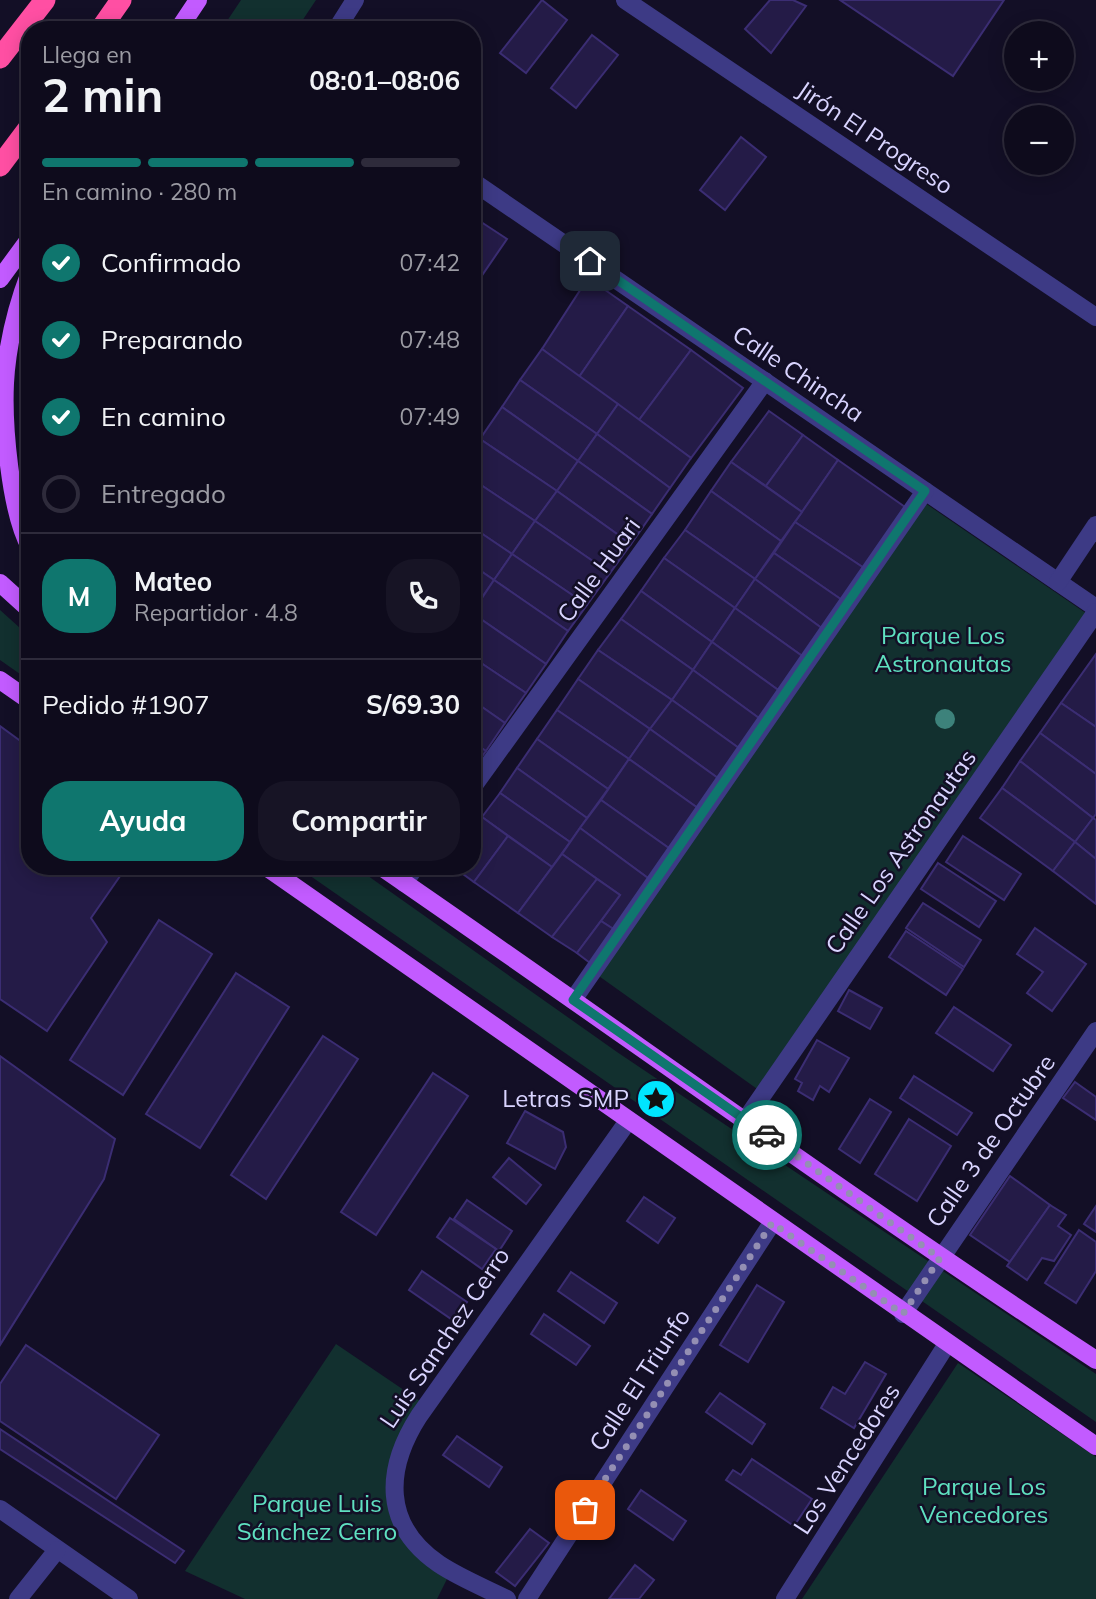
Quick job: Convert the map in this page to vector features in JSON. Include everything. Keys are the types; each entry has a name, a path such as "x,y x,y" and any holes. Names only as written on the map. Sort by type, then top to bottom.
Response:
{"highway":[{"path":"29,21 46,0"},
{"path":"106,21 121,0"},
{"path":"0,58 21,32"},
{"path":"0,166 21,138"}],"main road":[{"path":"184,21 198,0"},
{"path":"0,278 21,250"},
{"path":"21,297 5,383 11,485 21,527"},
{"path":"0,583 21,602"},
{"path":"0,680 21,695"},
{"path":"278,875 772,1223 1096,1446"},
{"path":"393,875 746,1119 940,1258 1096,1360"}],"street":[{"path":"342,21 355,0"},
{"name":"Jirón El Progreso","path":"625,0 1096,317"},
{"name":"Calle Chincha","path":"481,187 1096,610"},
{"name":"Calle Huari","path":"481,775 765,381"},
{"path":"573,1000 925,491"},
{"path":"1058,582 1096,525"},
{"name":"Calle Los Astronautas","path":"746,1119 1096,610"},
{"path":"404,883 410,875"},
{"name":"Calle 3 de Octubre","path":"903,1314 1096,1031"},
{"name":"Luis Sanchez Cerro","path":"507,1599 440,1564 419,1545 397,1505 393,1475 395,1462 419,1416 628,1121"},
{"name":"Calle El Triunfo","path":"527,1599 772,1223"},
{"name":"Los Vencedores","path":"785,1599 947,1344"},
{"path":"0,1509 128,1599"},
{"path":"18,1599 57,1550"}],"green space":[{"path":"241,0 316,0 302,21 227,21"},
{"name":"Parque Los Astronautas","path":"922,501 1090,616 760,1091 596,974"},
{"path":"0,610 21,629 21,675 0,660"},
{"path":"309,875 367,875 617,1052 1096,1374 1096,1422"},
{"name":"Parque Luis Sánchez Cerro","path":"336,1344 426,1405 399,1451 403,1519 451,1571 437,1599 245,1599 185,1571"},
{"name":"Parque Los Vencedores","path":"958,1363 1096,1457 1096,1599 802,1599"}],"building":[{"path":"542,0 567,20 526,73 500,53"},
{"path":"770,0 793,0 806,6 771,53 745,29"},
{"path":"840,0 1004,0 953,76"},
{"path":"592,35 618,55 576,108 551,88"},
{"path":"741,137 766,157 725,210 700,190"},
{"path":"481,222 507,239 481,277"},
{"path":"588,278 628,306 579,377 542,349"},
{"path":"628,306 691,350 639,420 579,377"},
{"path":"542,349 618,404 597,434 520,380"},
{"path":"691,350 743,388 691,458 639,420"},
{"path":"520,380 597,434 578,461 502,407"},
{"path":"618,404 691,458 670,488 597,434"},
{"path":"502,407 578,461 557,491 481,438"},
{"path":"769,411 803,435 766,486 731,462"},
{"path":"597,434 670,488 652,514 578,461"},
{"path":"803,435 838,460 802,512 766,486"},
{"path":"481,440 557,491 535,521 481,485"},
{"path":"838,460 905,507 864,568 795,522"},
{"path":"578,461 652,514 631,544 557,491"},
{"path":"731,462 802,512 781,541 711,491"},
{"path":"481,485 535,521 512,554 481,533"},
{"path":"557,491 631,544 610,573 535,521"},
{"path":"711,491 781,541 755,579 685,530"},
{"path":"535,521 610,573 587,605 512,554"},
{"path":"795,522 864,568 842,600 774,553"},
{"path":"685,530 755,579 735,608 664,558"},
{"path":"481,533 512,554 494,580 481,571"},
{"path":"774,553 842,600 823,629 755,579"},
{"path":"512,554 587,605 568,631 494,580"},
{"path":"664,558 735,608 712,642 641,591"},
{"path":"481,571 494,580 481,599"},
{"path":"755,579 823,629 805,658 735,608"},
{"path":"494,580 568,631 546,664 481,619 481,600"},
{"path":"641,591 712,642 693,670 621,619"},
{"path":"735,608 805,658 781,692 712,642"},
{"path":"481,619 546,664 526,693 481,663"},
{"path":"621,619 693,670 672,700 598,650"},
{"path":"712,642 781,692 763,721 693,670"},
{"path":"598,650 672,700 650,729 578,679"},
{"path":"1096,654 1096,727 1061,703"},
{"path":"481,663 526,693 505,723 481,706"},
{"path":"693,670 763,721 743,751 672,700"},
{"path":"578,679 650,729 629,759 557,710"},
{"path":"672,700 743,751 722,781 650,729"},
{"path":"1061,703 1096,727 1096,774 1040,733"},
{"path":"481,706 505,723 486,751 481,748"},
{"path":"557,710 629,759 608,789 537,739"},
{"path":"0,726 21,741 21,875 121,875 91,918 107,942 47,1031 0,999"},
{"path":"650,729 722,781 702,811 629,759"},
{"path":"1040,733 1096,774 1096,814 1093,818 1020,761"},
{"path":"537,739 608,789 587,818 517,768"},
{"path":"629,759 702,811 673,851 601,800"},
{"path":"1020,761 1093,818 1075,842 1002,788"},
{"path":"517,768 587,818 570,842 500,793"},
{"path":"1002,788 1075,842 1053,871 980,818"},
{"path":"500,793 570,842 552,867 482,817"},
{"path":"601,800 673,851 652,881 580,828"},
{"path":"481,818 508,836 481,873"},
{"path":"1093,818 1096,820 1096,859 1075,842"},
{"path":"580,828 652,881 618,932 601,921 620,895 562,854"},
{"path":"508,836 552,867 518,913 474,882"},
{"path":"963,836 1021,874 1004,900 946,862"},
{"path":"1075,842 1096,859 1096,904 1053,871"},
{"path":"562,854 597,879 552,937 518,913"},
{"path":"938,863 996,901 979,927 921,889"},
{"path":"464,875 479,875 474,882"},
{"path":"597,879 620,895 577,953 552,937"},
{"path":"923,903 981,940 964,967 906,928"},
{"path":"159,920 212,954 123,1095 70,1060"},
{"path":"601,921 618,932 590,963 577,953"},
{"path":"1035,928 1086,964 1052,1011 1027,993 1043,972 1017,954"},
{"path":"906,931 963,969 946,995 889,957"},
{"path":"236,973 289,1007 200,1148 146,1114"},
{"path":"849,990 882,1008 870,1029 838,1011"},
{"path":"954,1007 1011,1045 993,1071 936,1033"},
{"path":"323,1036 358,1059 266,1199 231,1175"},
{"path":"817,1040 849,1058 829,1092 820,1086 813,1100 798,1091 802,1083 795,1079"},
{"path":"0,1056 115,1139 104,1179 0,1345"},
{"path":"433,1073 468,1096 376,1235 341,1212"},
{"path":"914,1076 972,1113 957,1135 900,1098"},
{"path":"1075,1082 1096,1097 1096,1120 1063,1098"},
{"path":"870,1099 891,1112 860,1163 839,1149"},
{"path":"525,1111 563,1132 566,1147 555,1169 507,1143"},
{"path":"909,1119 951,1146 917,1201 875,1174"},
{"path":"509,1158 541,1185 526,1204 493,1177"},
{"path":"1010,1176 1050,1205 1010,1262 970,1235"},
{"path":"644,1197 675,1218 658,1243 627,1221"},
{"path":"467,1200 512,1231 499,1251 454,1219"},
{"path":"1050,1205 1066,1215 1058,1226 1071,1235 1054,1261 1042,1258 1027,1280 1007,1266"},
{"path":"1096,1206 1096,1232 1084,1224"},
{"path":"450,1218 496,1249 482,1269 437,1237"},
{"path":"1079,1230 1096,1242 1096,1271 1076,1303 1045,1283"},
{"path":"422,1271 467,1302 454,1321 409,1290"},
{"path":"571,1272 617,1303 604,1323 558,1291"},
{"path":"757,1285 784,1302 748,1362 720,1345"},
{"path":"544,1314 590,1346 576,1365 531,1334"},
{"path":"26,1345 159,1435 116,1499 0,1421 0,1384"},
{"path":"865,1362 886,1374 854,1428 821,1408 833,1387 845,1394"},
{"path":"720,1393 765,1424 752,1444 706,1412"},
{"path":"0,1429 184,1551 175,1563 0,1449"},
{"path":"457,1436 502,1467 489,1487 443,1455"},
{"path":"752,1459 812,1499 794,1526 726,1480 733,1470 741,1475"},
{"path":"641,1490 686,1521 673,1540 628,1509"},
{"path":"530,1529 549,1543 515,1586 496,1572"},
{"path":"635,1565 654,1580 639,1599 609,1599"}],"way so far":[{"path":"585,1510 772,1223 903,1314 940,1258 767,1135"}],"place":[{"name":"Letras SMP","path":"656,1099"}],"route":[{"path":"590,261 925,491 573,1000 767,1135"}]}
